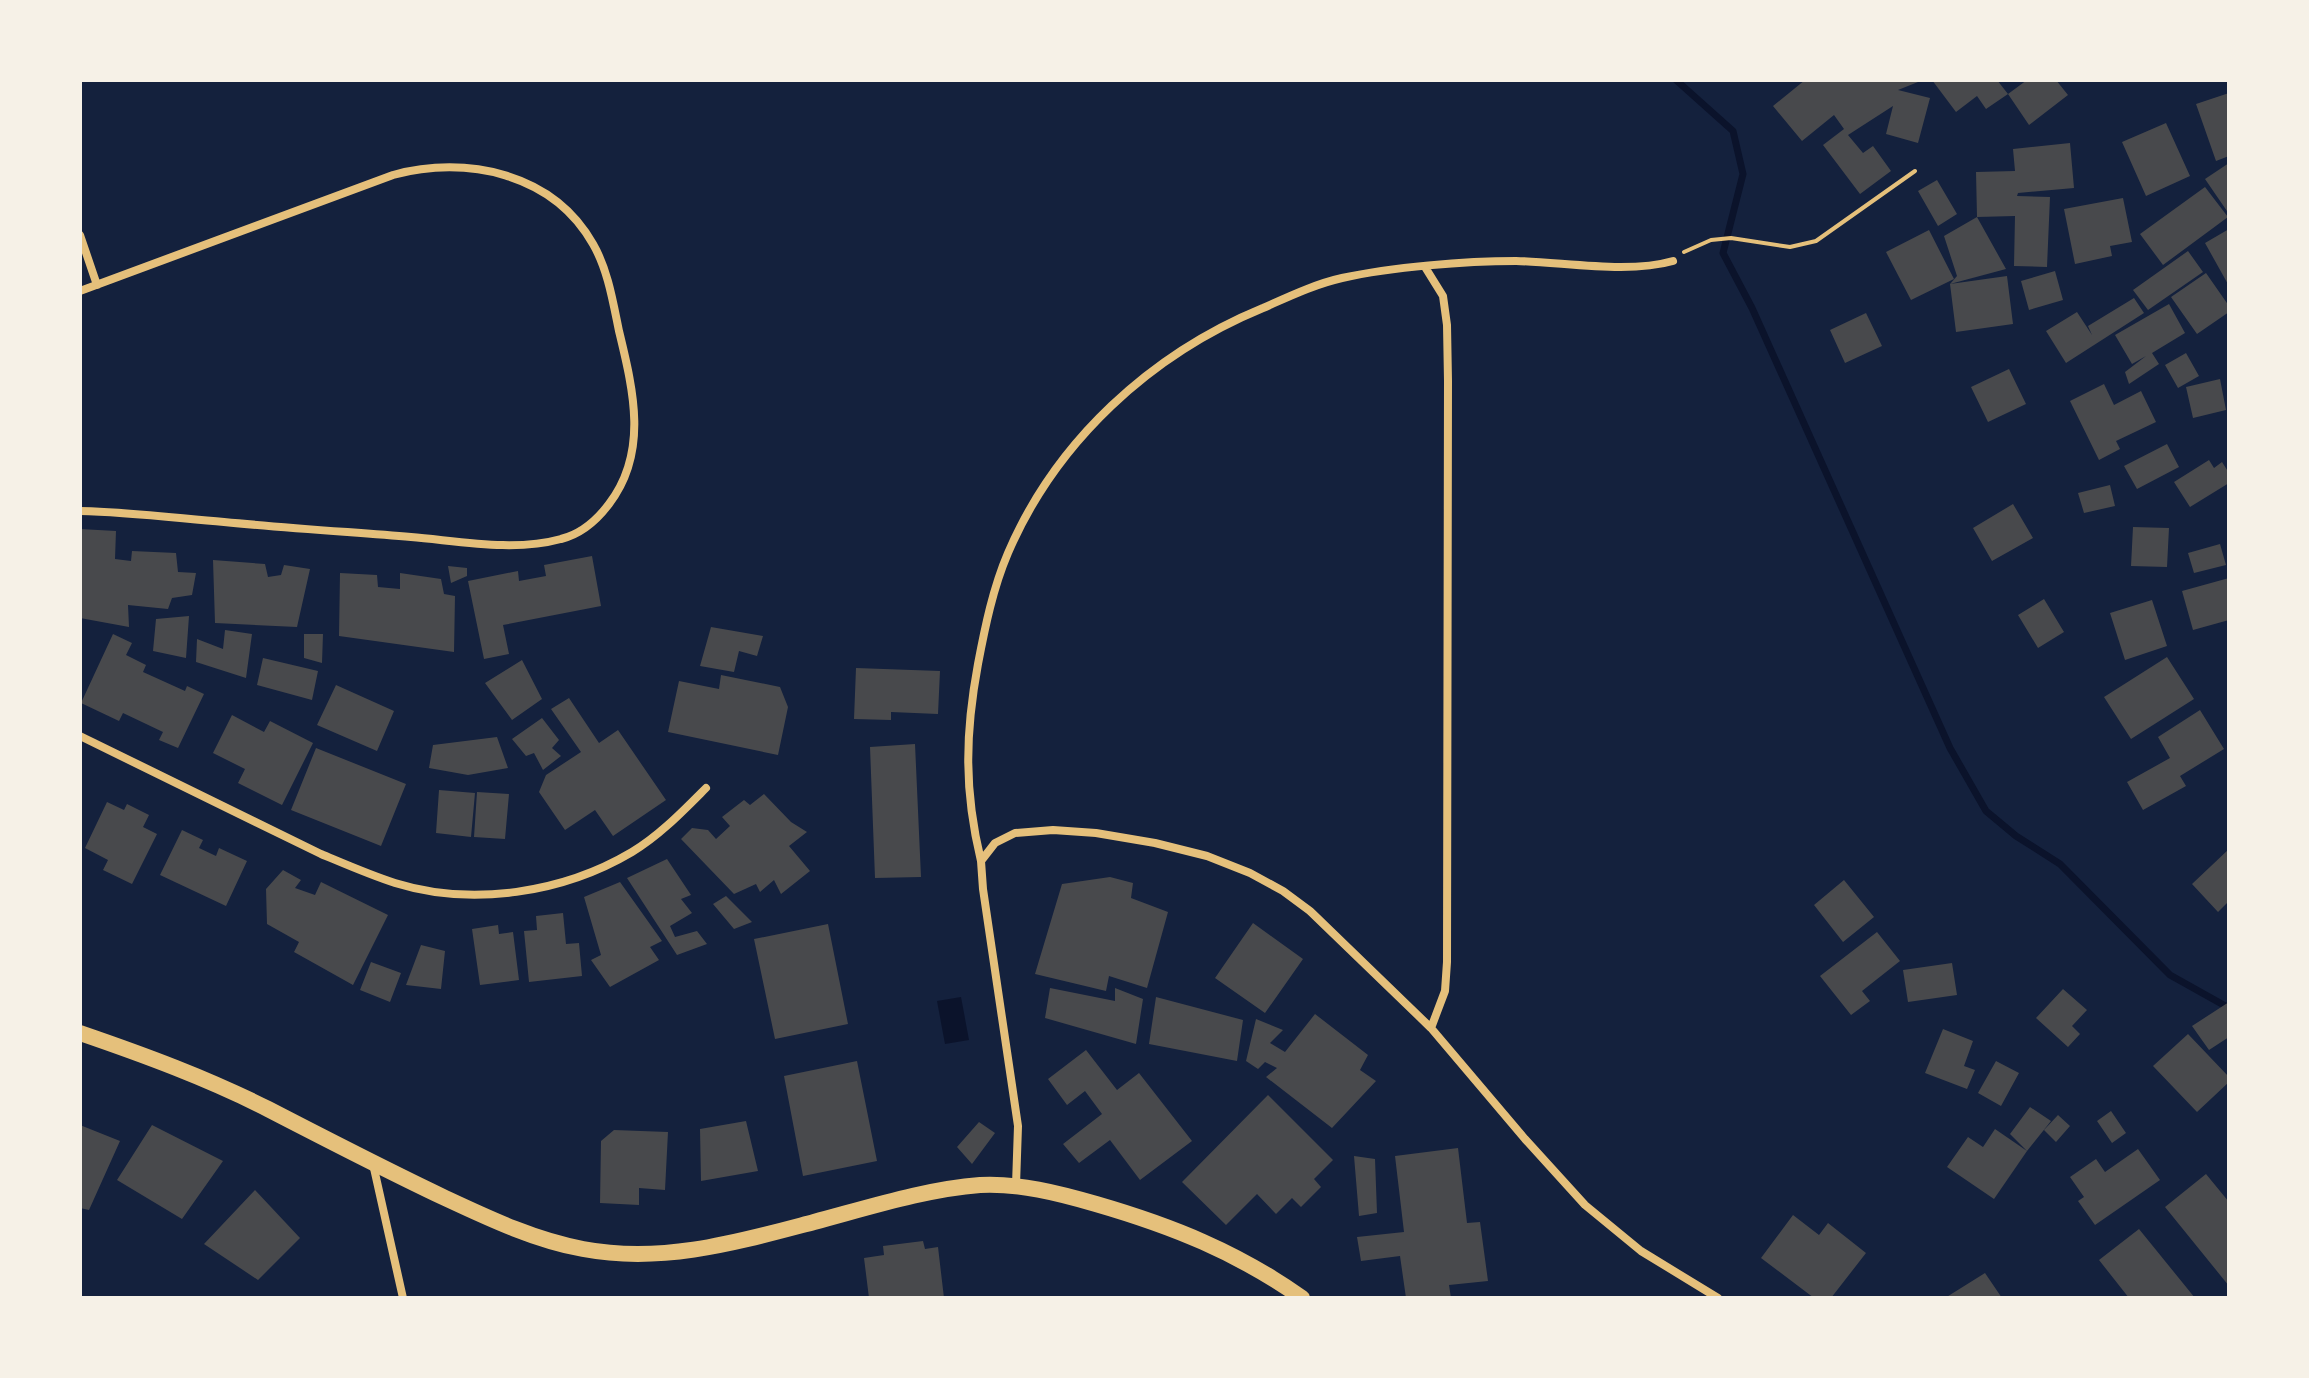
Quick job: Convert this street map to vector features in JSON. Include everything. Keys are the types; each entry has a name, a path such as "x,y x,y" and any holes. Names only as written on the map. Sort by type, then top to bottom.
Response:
{"main road":[{"path":"80,1033 213,1083 373,1164 509,1227 585,1250 662,1254 710,1249 893,1202 978,1185 1016,1185 1076,1198 1164,1225 1241,1258 1302,1298"}],"street":[{"path":"80,291 365,184 414,169 465,167 502,173 545,193 567,210 594,245 610,293 628,369 634,444 625,479 601,514 583,530 565,539 539,544 458,541 80,511"},
{"path":"80,235 97,285"},
{"path":"1016,1185 1018,1126 981,861 970,808 967,746 970,708 982,642 1008,553 1037,497 1062,460 1127,391 1208,334 1243,316 1341,278 1425,267 1516,261 1644,266 1673,261"},
{"path":"1425,267 1443,296 1448,381 1447,962 1445,991 1431,1028"},
{"path":"80,736 355,868 397,884 472,895 538,889 597,869 631,852 653,836 706,788"},
{"path":"981,861 995,843 1015,833 1053,830 1096,833 1207,856 1250,873 1283,891 1310,911 1431,1028 1585,1205 1641,1251 1718,1298"},
{"path":"373,1164 403,1298"}],"path":[{"path":"1682,254 1695,245 1731,238 1790,247 1816,241 1915,171"}],"water":[{"path":"961,997 969,1040 945,1044 937,1001"}],"building":[{"path":"1805,80 1923,80 1898,90 1930,98 1918,143 1886,134 1893,106 1848,135 1863,153 1873,146 1891,171 1860,194 1823,145 1844,129 1834,115 1802,141 1773,106"},
{"path":"1932,80 1997,80 2008,94 1986,109 1977,96 1956,112"},
{"path":"2027,80 2056,80 2068,95 2029,125 2008,94"},
{"path":"2229,93 2229,156 2216,161 2196,104"},
{"path":"2166,123 2190,176 2146,196 2122,142"},
{"path":"2070,143 2074,188 2018,193 2017,196 2050,197 2047,267 2014,266 2015,216 1977,217 1976,172 2015,171 2013,149"},
{"path":"2229,163 2229,214 2205,179"},
{"path":"1937,180 1957,214 1938,226 1918,191"},
{"path":"2205,187 2228,217 2163,265 2140,234"},
{"path":"2123,198 2132,242 2110,246 2112,256 2075,264 2064,209"},
{"path":"1977,217 2006,269 1950,284 1957,276 1944,236"},
{"path":"2229,229 2229,286 2205,243"},
{"path":"1929,230 1954,279 1911,300 1886,252"},
{"path":"2188,251 2203,272 2148,310 2133,290"},
{"path":"2055,271 2063,300 2029,310 2021,281"},
{"path":"2206,273 2229,306 2229,312 2197,334 2171,297"},
{"path":"2007,276 2013,324 1956,332 1950,284"},
{"path":"2134,298 2144,313 2066,363 2046,331 2077,312 2092,335 2088,326"},
{"path":"2169,304 2185,333 2152,353 2159,364 2129,384 2125,372 2146,356 2132,364 2115,335"},
{"path":"1866,313 1882,346 1845,363 1830,330"},
{"path":"2186,353 2199,376 2178,388 2165,365"},
{"path":"2009,369 2026,404 1988,422 1971,387"},
{"path":"2220,379 2226,410 2193,418 2186,387"},
{"path":"2104,384 2114,405 2141,391 2156,422 2116,441 2120,449 2099,460 2070,401"},
{"path":"2167,444 2179,467 2137,489 2124,466"},
{"path":"2209,460 2214,468 2222,462 2229,473 2229,483 2190,507 2174,482"},
{"path":"2110,485 2115,506 2084,513 2078,493"},
{"path":"2013,504 2033,538 1992,561 1973,528"},
{"path":"2133,527 2169,528 2167,567 2131,566"},
{"path":"80,529 116,531 115,559 131,561 132,551 176,553 178,572 196,573 192,595 172,598 168,609 128,605 129,627 80,618"},
{"path":"2220,544 2226,565 2194,573 2188,553"},
{"path":"592,556 601,606 503,625 509,654 484,659 468,581 518,571 519,581 546,576 544,565"},
{"path":"213,560 265,564 268,577 281,575 284,565 310,569 297,627 215,623"},
{"path":"448,566 467,568 467,576 451,583"},
{"path":"340,573 377,575 378,587 400,589 400,573 441,579 444,594 455,596 454,652 339,636"},
{"path":"2229,578 2229,620 2193,630 2182,591"},
{"path":"2044,599 2064,632 2038,648 2018,615"},
{"path":"2152,600 2167,646 2125,660 2110,613"},
{"path":"189,616 186,658 153,651 156,619"},
{"path":"711,627 763,636 757,656 739,651 734,672 700,666"},
{"path":"225,630 252,634 246,678 196,662 197,639 223,649"},
{"path":"113,634 132,643 126,655 146,665 143,672 185,691 187,686 204,694 178,748 159,740 163,732 123,713 119,721 81,703"},
{"path":"304,634 323,634 322,663 304,658"},
{"path":"2167,657 2194,699 2131,739 2104,697"},
{"path":"263,658 318,671 312,700 257,685"},
{"path":"522,660 542,699 512,720 485,683"},
{"path":"856,668 940,671 938,714 891,712 891,720 854,719"},
{"path":"721,675 780,687 788,707 778,755 668,732 679,681 719,689"},
{"path":"336,685 394,711 377,751 317,725"},
{"path":"569,698 599,743 618,730 666,800 613,836 595,810 565,830 539,792 546,775 581,752 551,709"},
{"path":"2200,710 2224,749 2180,776 2186,786 2143,810 2127,782 2170,758 2158,737"},
{"path":"232,715 264,732 270,721 313,743 282,805 238,783 245,769 213,753"},
{"path":"542,718 559,740 552,748 561,756 543,770 534,753 526,756 512,739"},
{"path":"497,737 508,768 468,775 429,768 433,745"},
{"path":"915,744 921,877 875,878 870,747"},
{"path":"316,748 406,784 381,846 291,810"},
{"path":"439,790 475,793 471,837 436,833"},
{"path":"477,792 509,794 505,839 474,837"},
{"path":"764,794 791,822 807,832 789,846 810,871 781,894 774,880 760,892 756,884 734,894 681,839 692,828 708,830 716,839 730,826 722,817 744,800 750,805"},
{"path":"107,802 124,810 127,804 149,815 143,827 157,834 132,884 103,870 108,860 85,848"},
{"path":"182,830 203,840 199,848 216,856 219,848 247,861 226,906 160,875"},
{"path":"2229,849 2229,901 2218,912 2192,884"},
{"path":"667,859 691,895 681,899 692,913 670,926 675,937 697,931 707,944 677,955 627,878"},
{"path":"283,870 301,880 295,888 315,895 321,882 388,915 353,985 294,952 299,942 267,924 266,889"},
{"path":"1110,877 1133,883 1131,898 1168,912 1147,988 1109,976 1106,991 1035,974 1062,884"},
{"path":"1844,880 1874,917 1843,942 1814,905"},
{"path":"620,882 662,941 650,947 659,960 610,987 591,960 601,955 584,897"},
{"path":"726,896 752,922 734,929 713,904"},
{"path":"563,913 566,944 579,943 582,976 529,982 524,931 537,930 536,916"},
{"path":"1253,923 1303,959 1265,1013 1215,978"},
{"path":"828,924 848,1024 775,1039 754,939"},
{"path":"498,925 499,934 513,932 519,980 480,985 472,929"},
{"path":"1877,932 1900,961 1862,991 1870,1001 1851,1015 1820,976"},
{"path":"421,945 445,951 441,989 406,985"},
{"path":"371,962 401,973 390,1002 360,990"},
{"path":"1952,963 1957,995 1908,1002 1903,970"},
{"path":"1050,988 1115,1001 1115,988 1143,999 1136,1044 1045,1018"},
{"path":"2063,989 2087,1010 2072,1026 2080,1034 2068,1047 2036,1018"},
{"path":"1156,997 1243,1020 1237,1061 1149,1044"},
{"path":"2229,1002 2229,1037 2209,1050 2192,1026"},
{"path":"1315,1014 1368,1055 1360,1070 1376,1081 1332,1128 1266,1077 1277,1068 1265,1062 1258,1069 1246,1061 1256,1019 1283,1030 1270,1043 1285,1052"},
{"path":"1943,1029 1973,1041 1964,1066 1975,1070 1967,1089 1925,1073"},
{"path":"2188,1034 2229,1077 2229,1082 2197,1112 2153,1066"},
{"path":"1086,1050 1117,1090 1139,1073 1192,1141 1140,1180 1110,1140 1079,1163 1063,1144 1102,1114 1085,1091 1067,1105 1048,1079"},
{"path":"857,1061 877,1161 803,1176 784,1076"},
{"path":"1996,1061 2019,1073 2001,1106 1978,1093"},
{"path":"1268,1095 1333,1160 1314,1179 1321,1187 1301,1207 1292,1198 1276,1214 1257,1194 1226,1225 1182,1182"},
{"path":"2030,1107 2051,1121 2027,1151 2010,1134"},
{"path":"2111,1111 2126,1133 2112,1143 2097,1121"},
{"path":"2058,1115 2070,1126 2056,1142 2044,1130"},
{"path":"746,1121 758,1171 701,1181 700,1129"},
{"path":"979,1122 995,1133 972,1164 957,1147"},
{"path":"80,1125 120,1141 89,1210 80,1208"},
{"path":"152,1125 223,1161 182,1219 117,1180"},
{"path":"1995,1129 2027,1151 1994,1199 1947,1167 1968,1137 1983,1147"},
{"path":"614,1130 668,1132 665,1190 639,1188 639,1205 600,1203 601,1141"},
{"path":"1458,1148 1467,1223 1480,1222 1488,1281 1449,1285 1451,1298 1406,1298 1400,1256 1361,1261 1357,1237 1404,1232 1395,1156"},
{"path":"2138,1149 2160,1180 2095,1225 2078,1201 2084,1197 2070,1177 2096,1159 2105,1172"},
{"path":"1354,1156 1375,1159 1377,1213 1359,1216"},
{"path":"2206,1174 2229,1202 2229,1286 2165,1207"},
{"path":"255,1190 300,1238 258,1280 204,1244"},
{"path":"1793,1215 1819,1235 1828,1223 1866,1253 1831,1298 1814,1298 1761,1258"},
{"path":"2139,1229 2195,1298 2129,1298 2099,1260"},
{"path":"923,1241 925,1249 938,1247 944,1298 869,1298 864,1258 884,1255 883,1246"},
{"path":"1985,1273 2002,1298 1945,1298"}],"waterway":[{"path":"1676,80 1733,131 1743,174 1723,253 1752,308 1950,748 1986,811 2016,836 2060,864 2170,975 2229,1008"}]}
